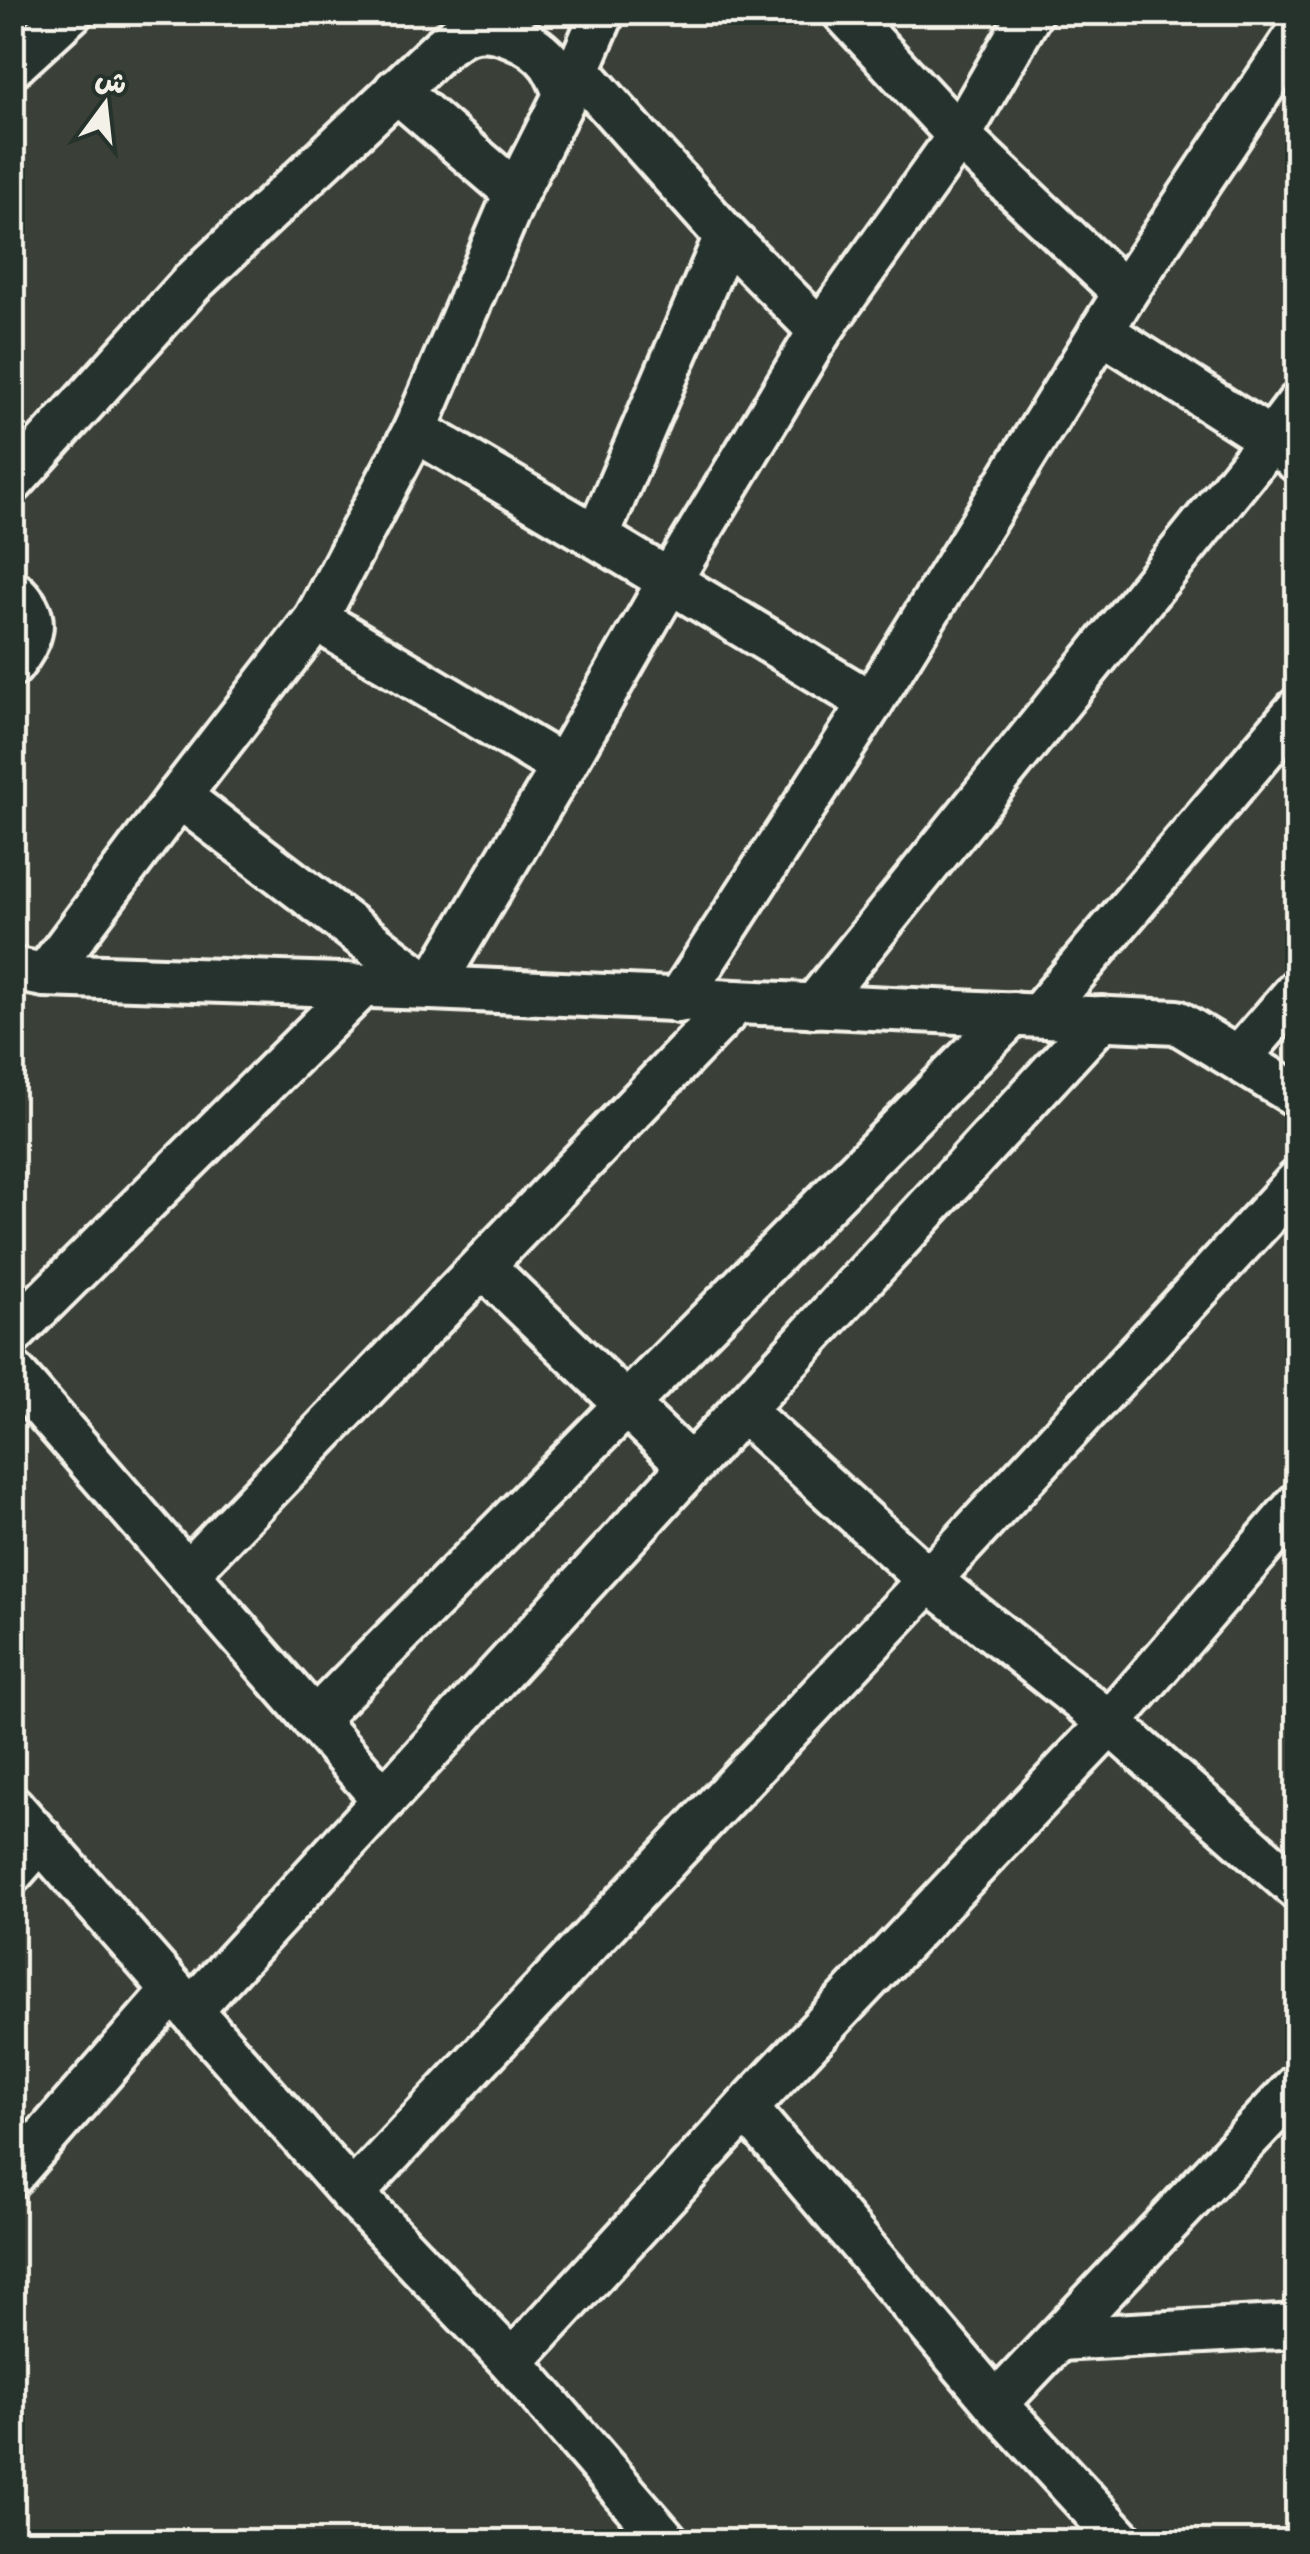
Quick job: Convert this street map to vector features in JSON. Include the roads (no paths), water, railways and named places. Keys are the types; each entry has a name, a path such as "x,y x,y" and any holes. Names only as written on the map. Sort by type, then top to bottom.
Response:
{"street":[{"path":"12,66 71,12"},
{"path":"28,972 179,796 316,619 415,430 516,192 603,12"},
{"path":"431,988 820,331 958,136 1031,12"},
{"path":"850,15 958,136 1125,293"},
{"path":"12,482 192,283 396,90 464,32 497,31 538,51 820,331"},
{"path":"678,1000 870,703 1125,293 1298,34"},
{"path":"396,90 516,192"},
{"path":"598,537 726,236"},
{"path":"1101,331 1284,451"},
{"path":"814,1006 1284,451 1298,404"},
{"path":"415,430 870,703"},
{"path":"12,592 28,609 32,620 27,644 12,666"},
{"path":"316,619 564,767"},
{"path":"314,1720 627,1405 1026,1015 1298,709"},
{"path":"179,796 431,988"},
{"path":"28,972 1177,1022 1298,1096"},
{"path":"12,1334 361,987"},
{"path":"1238,1058 1298,990"},
{"path":"187,1573 735,1003"},
{"path":"12,2175 384,1800 1102,1018"},
{"path":"352,2194 1298,1181"},
{"path":"483,1266 690,1466"},
{"path":"12,1372 384,1800"},
{"path":"742,1410 929,1580 1110,1723 1298,1889"},
{"path":"512,2362 1110,1723 1298,1504"},
{"path":"12,1807 352,2194 512,2362 667,2542"},
{"path":"12,1872 40,1839"},
{"path":"996,2404 1298,2086"},
{"path":"746,2108 996,2404 1123,2542"},
{"path":"1058,2339 1298,2326"}]}
